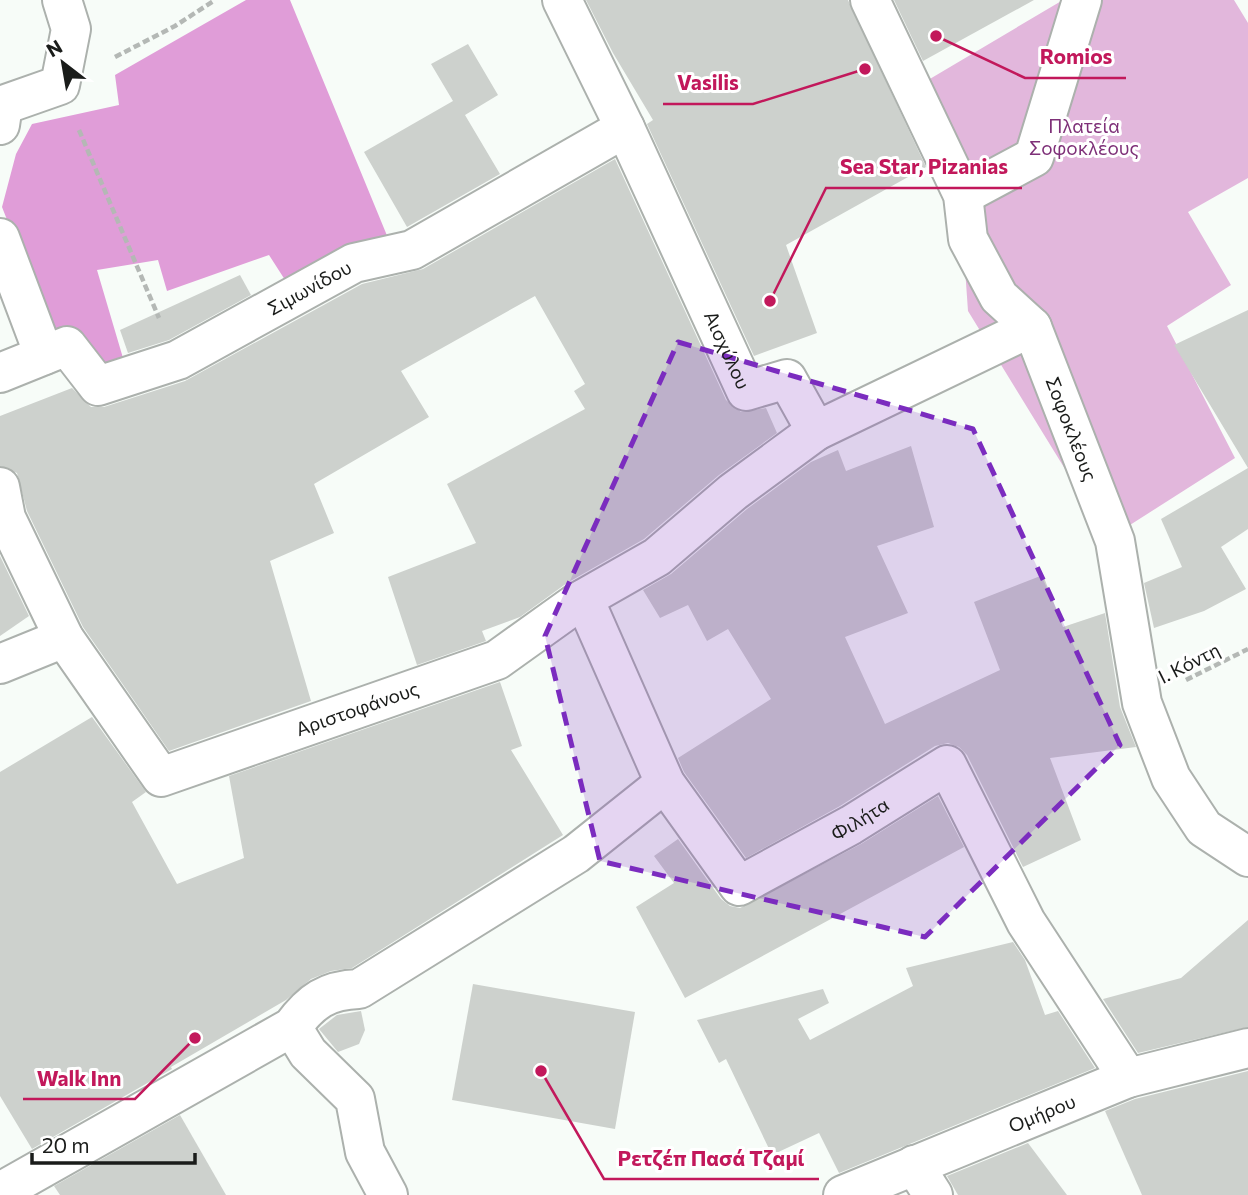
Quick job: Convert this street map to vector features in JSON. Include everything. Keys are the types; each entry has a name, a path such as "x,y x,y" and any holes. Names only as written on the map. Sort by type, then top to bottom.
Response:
{"street":[{"path":"0,125 3,105 60,85 71,29 62,0"},
{"name":"Αισχύλου","path":"562,0 625,128 746,391 787,379 816,431"},
{"name":"Σοφοκλέους","path":"870,0 963,195 968,239 999,297 1032,327 1115,541 1142,703 1171,778 1204,828 1248,857"},
{"path":"963,195 1034,157 1082,0"},
{"name":"Σιμωνίδου","path":"0,373 66,346 98,386 178,360 354,263 412,250 625,128"},
{"path":"0,238 44,355"},
{"path":"816,431 1032,327"},
{"name":"Αριστοφάνους","path":"0,487 6,517 64,638 161,777 497,660 584,599 657,557 733,492 816,431"},
{"name":"Φιλήτα","path":"584,599 665,783 739,886 851,825 947,765 1026,922 1128,1078"},
{"path":"0,664 64,638"},
{"path":"0,1192 292,1027 313,1002 328,992 359,989 576,854 665,783"},
{"path":"292,1027 308,1053 355,1099 365,1152 388,1195"},
{"name":"Ομήρου","path":"843,1195 924,1180 1128,1078 1248,1048"}],"path":[{"path":"178,360 60,85 175,26 215,0"},
{"name":"Ι. Κόντη","path":"1142,703 1248,649"}],"highlighted area":[{"path":"678,342 973,429 1120,745 925,937 600,861 545,636"}],"green space":[{"name":"Πλατεία Σοφοκλέους","path":"1063,0 1234,0 1248,23 1248,178 1188,212 1231,285 1167,326 1235,458 1108,539 968,311 957,154 923,83"}],"shaded area":[{"path":"246,0 290,0 388,238 287,283 269,255 167,291 158,260 97,270 123,358 96,365 46,319 2,207 16,154 32,124 119,105 115,75"}],"building":[{"path":"586,0 848,0 926,167 786,245 817,333 754,356 647,124 653,120 613,53"},
{"path":"894,0 1034,0 923,61"},
{"path":"468,44 498,95 465,115 500,174 407,227 364,152 453,101 431,64"},
{"path":"615,159 726,400 741,412 766,408 777,433 719,475 644,539 567,583 520,617 482,631 486,641 417,665 388,577 476,543 447,484 585,409 574,391 585,384 535,296 401,371 429,417 314,484 334,533 270,561 311,701 169,751 83,627 27,511 17,473 0,466 0,416 72,388 91,407 104,407 185,381 362,284 423,269"},
{"path":"240,275 251,295 169,340 128,353 120,330"},
{"path":"1248,310 1248,468 1174,345"},
{"path":"911,446 934,527 877,546 908,613 845,637 885,724 1000,670 974,602 1043,575 1063,627 1105,613 1120,707 1136,747 1050,758 1081,840 1023,867 967,755 959,747 948,743 935,746 840,806 746,858 684,772 678,758 771,699 728,629 707,641 688,605 660,618 643,590 671,574 747,509 811,462 838,450 846,471"},
{"path":"1248,468 1248,529 1221,547 1246,589 1204,611 1154,628 1144,583 1182,567 1161,519"},
{"path":"0,556 29,616 0,636"},
{"path":"500,682 522,746 511,750 563,835 352,968 331,971 311,979 286,1000 32,1149 0,1096 0,772 92,717 146,792 132,802 177,884 244,858 229,776"},
{"path":"938,796 964,847 685,998 636,907 674,883 654,856 678,839 721,899 730,906 740,908 861,844"},
{"path":"1248,920 1248,1027 1138,1053 1103,999 1181,978"},
{"path":"1013,942 1025,960 1045,1015 1058,1011 1095,1068 839,1173 819,1133 772,1155 726,1059 719,1063 697,1020 823,989 829,1003 798,1019 810,1040 913,986 906,968"},
{"path":"473,984 635,1012 615,1129 452,1100"},
{"path":"361,1011 365,1030 359,1044 338,1052 319,1029 337,1015"},
{"path":"1248,1071 1248,1195 1142,1195 1105,1111 1135,1099"},
{"path":"180,1115 226,1195 60,1195 54,1186"},
{"path":"1028,1143 1067,1195 958,1195 947,1176"}],"place":[{"name":"Romios","path":"936,36"},
{"name":"Vasilis","path":"865,69"},
{"name":"Sea Star, Pizanias","path":"770,301"},
{"name":"Walk Inn","path":"195,1038"},
{"name":"Ρετζέπ Πασά Τζαμί","path":"541,1071"}]}
